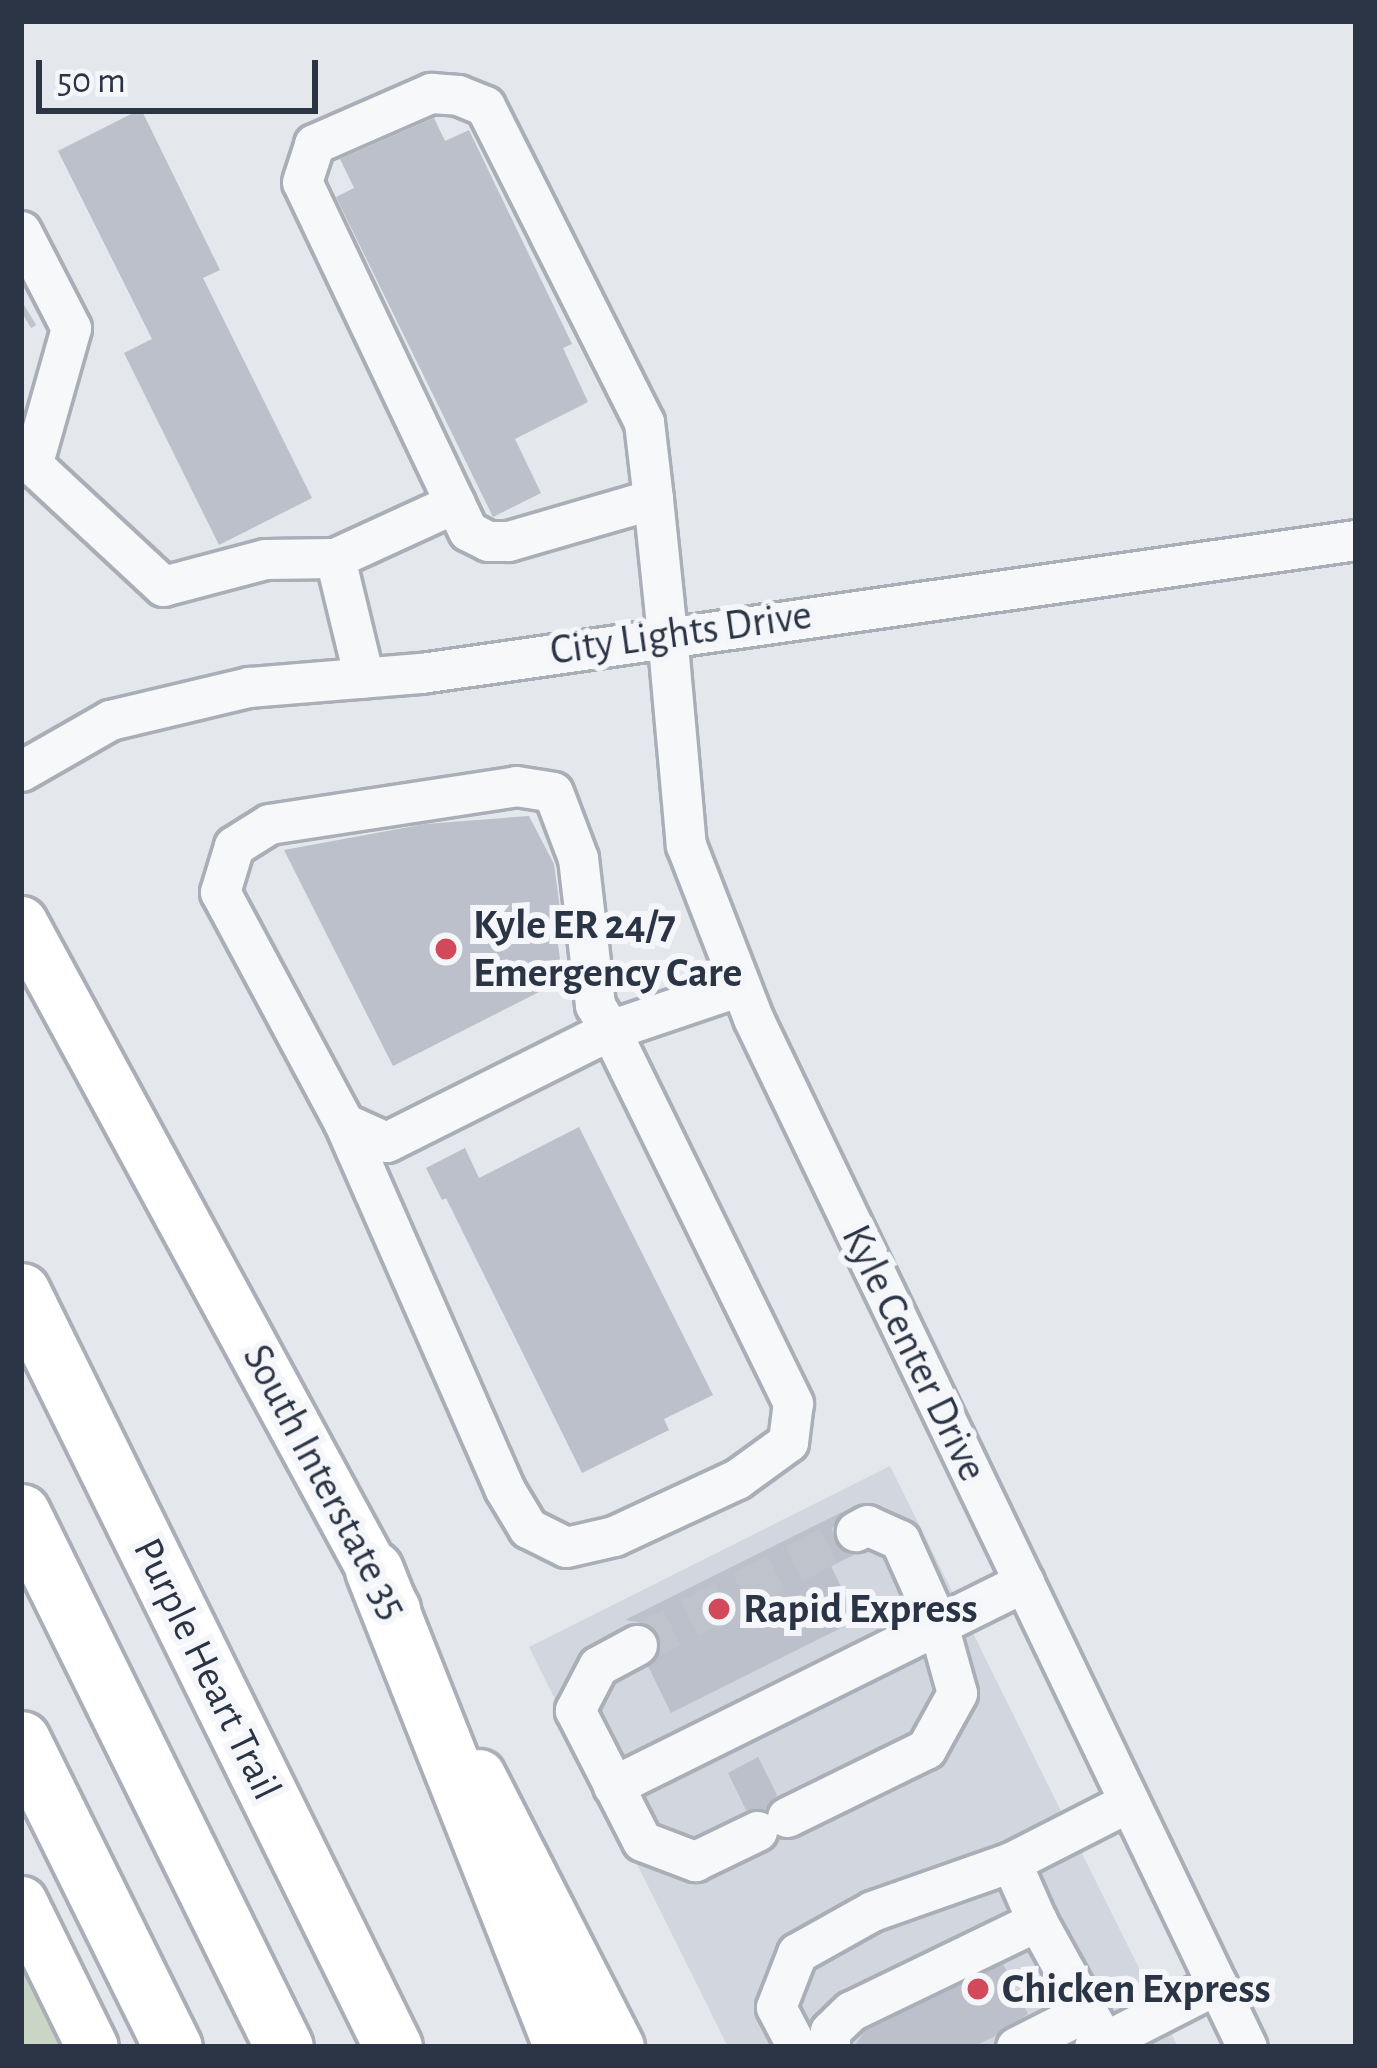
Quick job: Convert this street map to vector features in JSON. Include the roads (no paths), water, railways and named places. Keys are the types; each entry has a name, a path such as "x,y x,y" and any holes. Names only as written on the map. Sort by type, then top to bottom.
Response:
{"highway":[{"name":"Purple Heart Trail","path":"21,1292 393,2047"},
{"path":"21,1513 284,2047"},
{"path":"374,1570 563,2047"},
{"path":"21,1740 173,2047"}],"main road":[{"name":"South Interstate 35","path":"21,922 374,1570 618,2047"},
{"path":"21,1902 92,2047"}],"street":[{"name":"Kyle Center Drive","path":"455,503 302,182 314,144 431,93 458,95 485,106 644,422 686,845 740,986 1247,2047"},
{"path":"23,239 40,301 71,328 27,458 163,586 265,559 335,558 455,503 468,531 488,541 508,541 653,500"},
{"name":"City Lights Drive","path":"21,770 110,720 249,687 364,678 1356,540"},
{"path":"335,558 364,678"},
{"path":"516,786 553,792 578,858 595,1005 610,1030 793,1403 788,1442 737,1479 614,1536 566,1547 528,1528 504,1488 438,1326 344,1124 220,892 234,846 269,824 516,786"},
{"path":"344,1124 386,1142 610,1030 740,986"},
{"path":"638,1645 598,1666 574,1710 642,1841 695,1861 926,1749 957,1693 938,1625 900,1540 867,1525 856,1531"},
{"path":"613,1786 1024,1582"},
{"path":"797,2047 776,2007 797,1953 872,1911 1011,1862 1129,1802"},
{"path":"1011,1862 1094,2034"},
{"path":"830,2047 830,2031 850,2011 1037,1921"},
{"path":"1016,2047 1094,2034 1217,1984"}],"tunnel":[{"path":"21,311 26,308"},
{"path":"637,1645 856,1531"}],"place":[{"name":"Kyle ER 24/7 Emergency Care","path":"446,949"},
{"name":"Rapid Express","path":"719,1609"},
{"name":"Chicken Express","path":"978,1989"}]}
